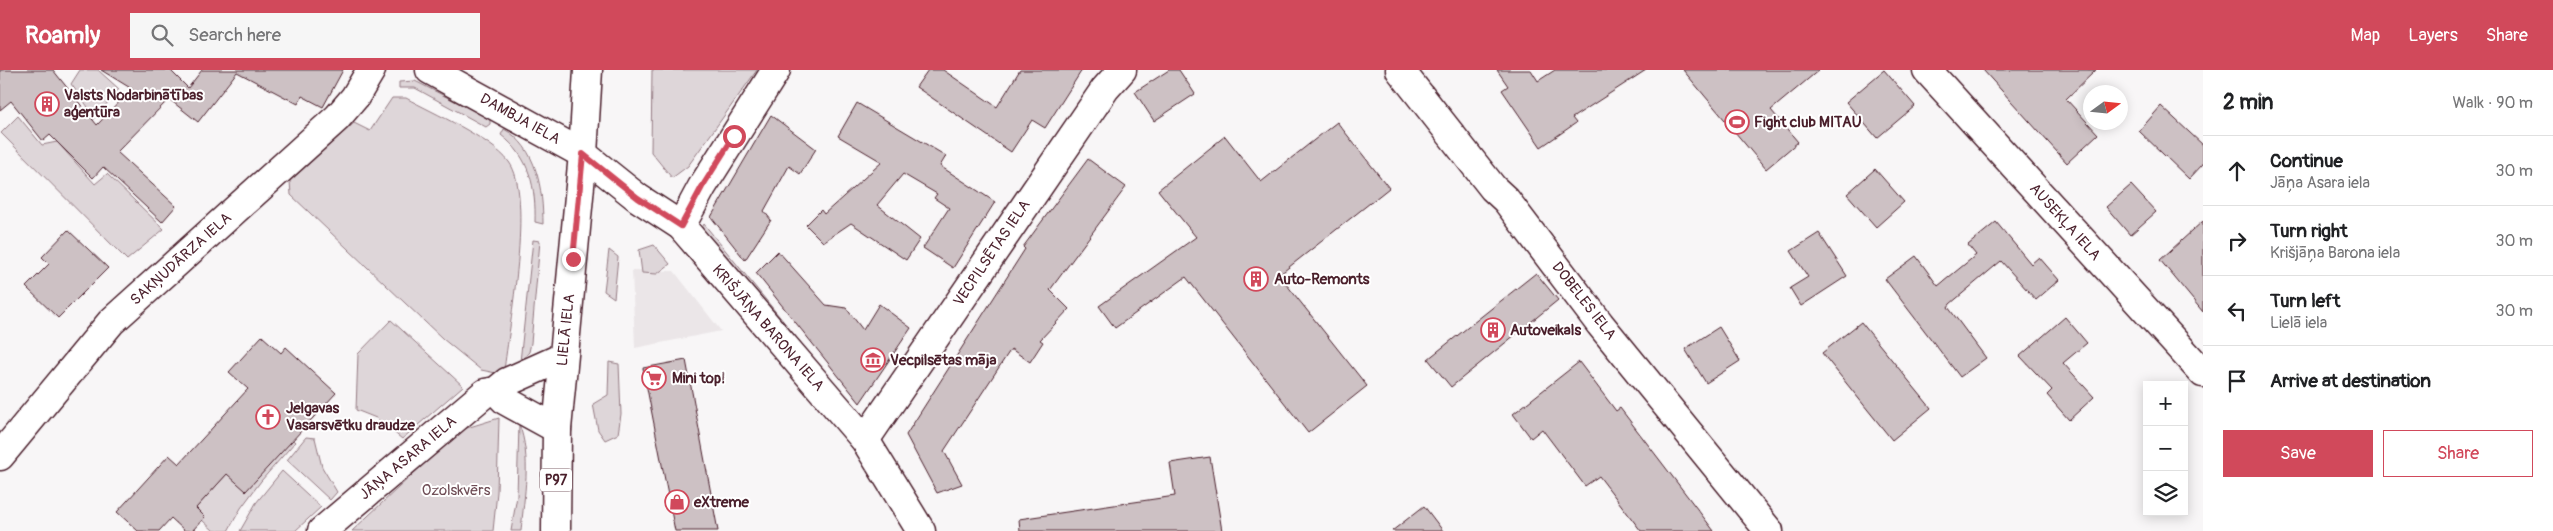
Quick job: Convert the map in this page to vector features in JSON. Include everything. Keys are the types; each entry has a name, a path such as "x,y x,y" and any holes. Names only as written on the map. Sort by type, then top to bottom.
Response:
{"street":[{"name":"SAKŅUDĀRZA IELA","path":"0,456 112,322 337,118 355,97 370,70"},
{"name":"DAMBJA IELA","path":"430,70 583,154"},
{"name":"LIELĀ IELA","path":"556,531 556,428 583,154 588,70"},
{"path":"681,226 702,187 776,70"},
{"name":"VECPILSĒTAS IELA","path":"865,440 1094,104 1122,70"},
{"name":"DOBELES IELA","path":"1400,70 1493,188 1506,200 1600,324 1769,531"},
{"name":"AUSEKĻA IELA","path":"1927,70 2203,373"},
{"name":"KRIŠJĀŅA BARONA IELA","path":"583,154 638,198 681,226 865,440 920,531"},
{"name":"JĀŅA ASARA IELA","path":"322,531 484,393 496,391 507,382 563,357"},
{"path":"496,391 506,401 556,428"}],"shaded area":[{"path":"632,270 674,271 721,331 635,348"}],"green space":[{"path":"80,70 98,70 119,89 69,149 59,134 88,107 71,84"},
{"path":"652,70 757,70 688,166 672,178 651,152"},
{"path":"415,81 490,119 490,124 486,127 415,88 399,88 399,82"},
{"path":"392,98 406,98 476,135 501,153 509,162 516,179 520,231 518,262 504,371 496,373 481,370 443,339 291,195 290,181 354,123 370,131"},
{"path":"18,116 42,145 57,142 95,184 107,174 164,229 127,260 1,133"},
{"path":"504,129 524,147 536,170 542,197 543,224 535,222 534,197 529,174 519,153 501,135"},
{"path":"704,224 854,408 852,410 702,228"},
{"path":"533,240 540,241 531,343 529,352 520,362"},
{"path":"654,245 670,264 657,274 642,273 639,250"},
{"path":"609,250 618,257 614,298 604,291"},
{"path":"391,320 463,386 402,439 376,418 356,410 358,354"},
{"path":"609,362 619,364 621,414 618,434 605,440 598,430 593,404 608,395"},
{"name":"Ozolskvērs","path":"499,418 497,492 493,531 352,531 460,430"},
{"path":"519,424 525,450 525,490 521,531 511,531 517,496"},
{"path":"306,437 315,438 322,467 337,492 330,500 287,460"},
{"path":"293,440 295,442 261,481 241,508 228,531 214,531 202,520 205,517 196,508 227,474"},
{"path":"282,471 321,507 295,531 240,531 256,503"}],"building":[{"path":"0,70 53,70 97,125 132,89 101,70 170,70 188,88 202,70 343,70 323,107 302,96 298,104 237,72 198,122 169,99 117,152 176,206 162,222 103,167 93,178 50,135 43,141 11,101 0,110"},
{"path":"928,70 943,70 997,107 1020,70 1082,70 1045,128 1032,120 1011,152 916,87"},
{"path":"1169,70 1179,70 1195,94 1154,121 1135,92"},
{"path":"1497,70 1531,70 1538,81 1555,70 1646,70 1572,118 1576,123 1541,147 1502,90 1508,86"},
{"path":"1683,70 1819,70 1771,110 1798,142 1766,169"},
{"path":"1884,70 1915,106 1877,138 1846,102"},
{"path":"1983,70 2096,70 2066,99 2083,118 2083,130 2094,130 2098,134 2067,163"},
{"path":"857,103 946,156 940,166 995,202 953,268 923,248 949,208 934,198 937,194 903,174 877,205 920,239 906,260 851,223 823,242 806,225 821,210 824,214 882,162 838,136"},
{"path":"2161,106 2203,145 2203,164 2189,179 2139,131"},
{"path":"771,115 816,149 800,174 789,166 764,211 771,220 745,260 711,217"},
{"name":"Auto-Remonts","path":"1337,122 1389,188 1279,275 1367,386 1308,433 1186,277 1115,328 1099,306 1196,237 1158,190 1225,136 1261,182"},
{"path":"1088,159 1126,187 1050,290 1069,309 1040,340 1043,342 1030,362 1011,349 944,451 962,484 937,493 906,435 1025,249 1023,247"},
{"path":"1875,169 1904,202 1876,227 1847,194"},
{"path":"2131,185 2156,212 2130,235 2106,207"},
{"path":"2203,221 2203,312 2160,260"},
{"path":"1996,222 2031,264 2039,257 2059,280 2036,300 2001,261 1950,304 1948,307 1986,358 1960,377 1885,279 1916,256 1938,286 1976,255 1968,245"},
{"path":"68,230 108,268 58,318 26,287 49,264 42,257"},
{"path":"1819,233 1847,276 1801,306 1790,288 1808,277 1791,251"},
{"path":"778,251 826,305 846,308 863,330 879,304 911,328 860,403 756,273"},
{"name":"Autoveikals","path":"1536,273 1558,300 1451,387 1428,359"},
{"path":"2065,317 2087,343 2063,363 2094,397 2069,420 2047,395 2052,390 2020,356"},
{"path":"1861,322 1931,408 1892,440 1822,353"},
{"path":"1719,327 1740,361 1706,383 1685,349"},
{"name":"Jelgavas Vasarsvētku draudze","path":"262,336 281,353 286,347 336,393 246,491 227,474 196,508 205,517 192,531 185,531 171,518 159,531 138,531 117,512 169,455 179,464 248,389 229,372"},
{"path":"686,360 718,531 675,531 643,368"},
{"path":"1579,362 1616,411 1620,408 1714,531 1641,531 1599,476 1585,486 1542,429 1531,438 1513,414"},
{"path":"1210,457 1222,531 1020,531 1019,519 1175,496 1170,463"},
{"path":"1424,506 1443,531 1392,531"}],"place":[{"name":"Valsts Nodarbinātības aģentūra","path":"47,104"},
{"name":"Fight club MITAU","path":"1737,122"},
{"name":"Auto-Remonts","path":"1256,279"},
{"name":"Autoveikals","path":"1493,330"},
{"name":"Vecpilsētas māja","path":"873,360"},
{"name":"Mini top!","path":"654,378"},
{"name":"Jelgavas Vasarsvētku draudze","path":"268,417"},
{"name":"eXtreme","path":"677,502"}],"route":[{"path":"573,259 583,154 638,198 681,226 702,187 734,136"}]}
